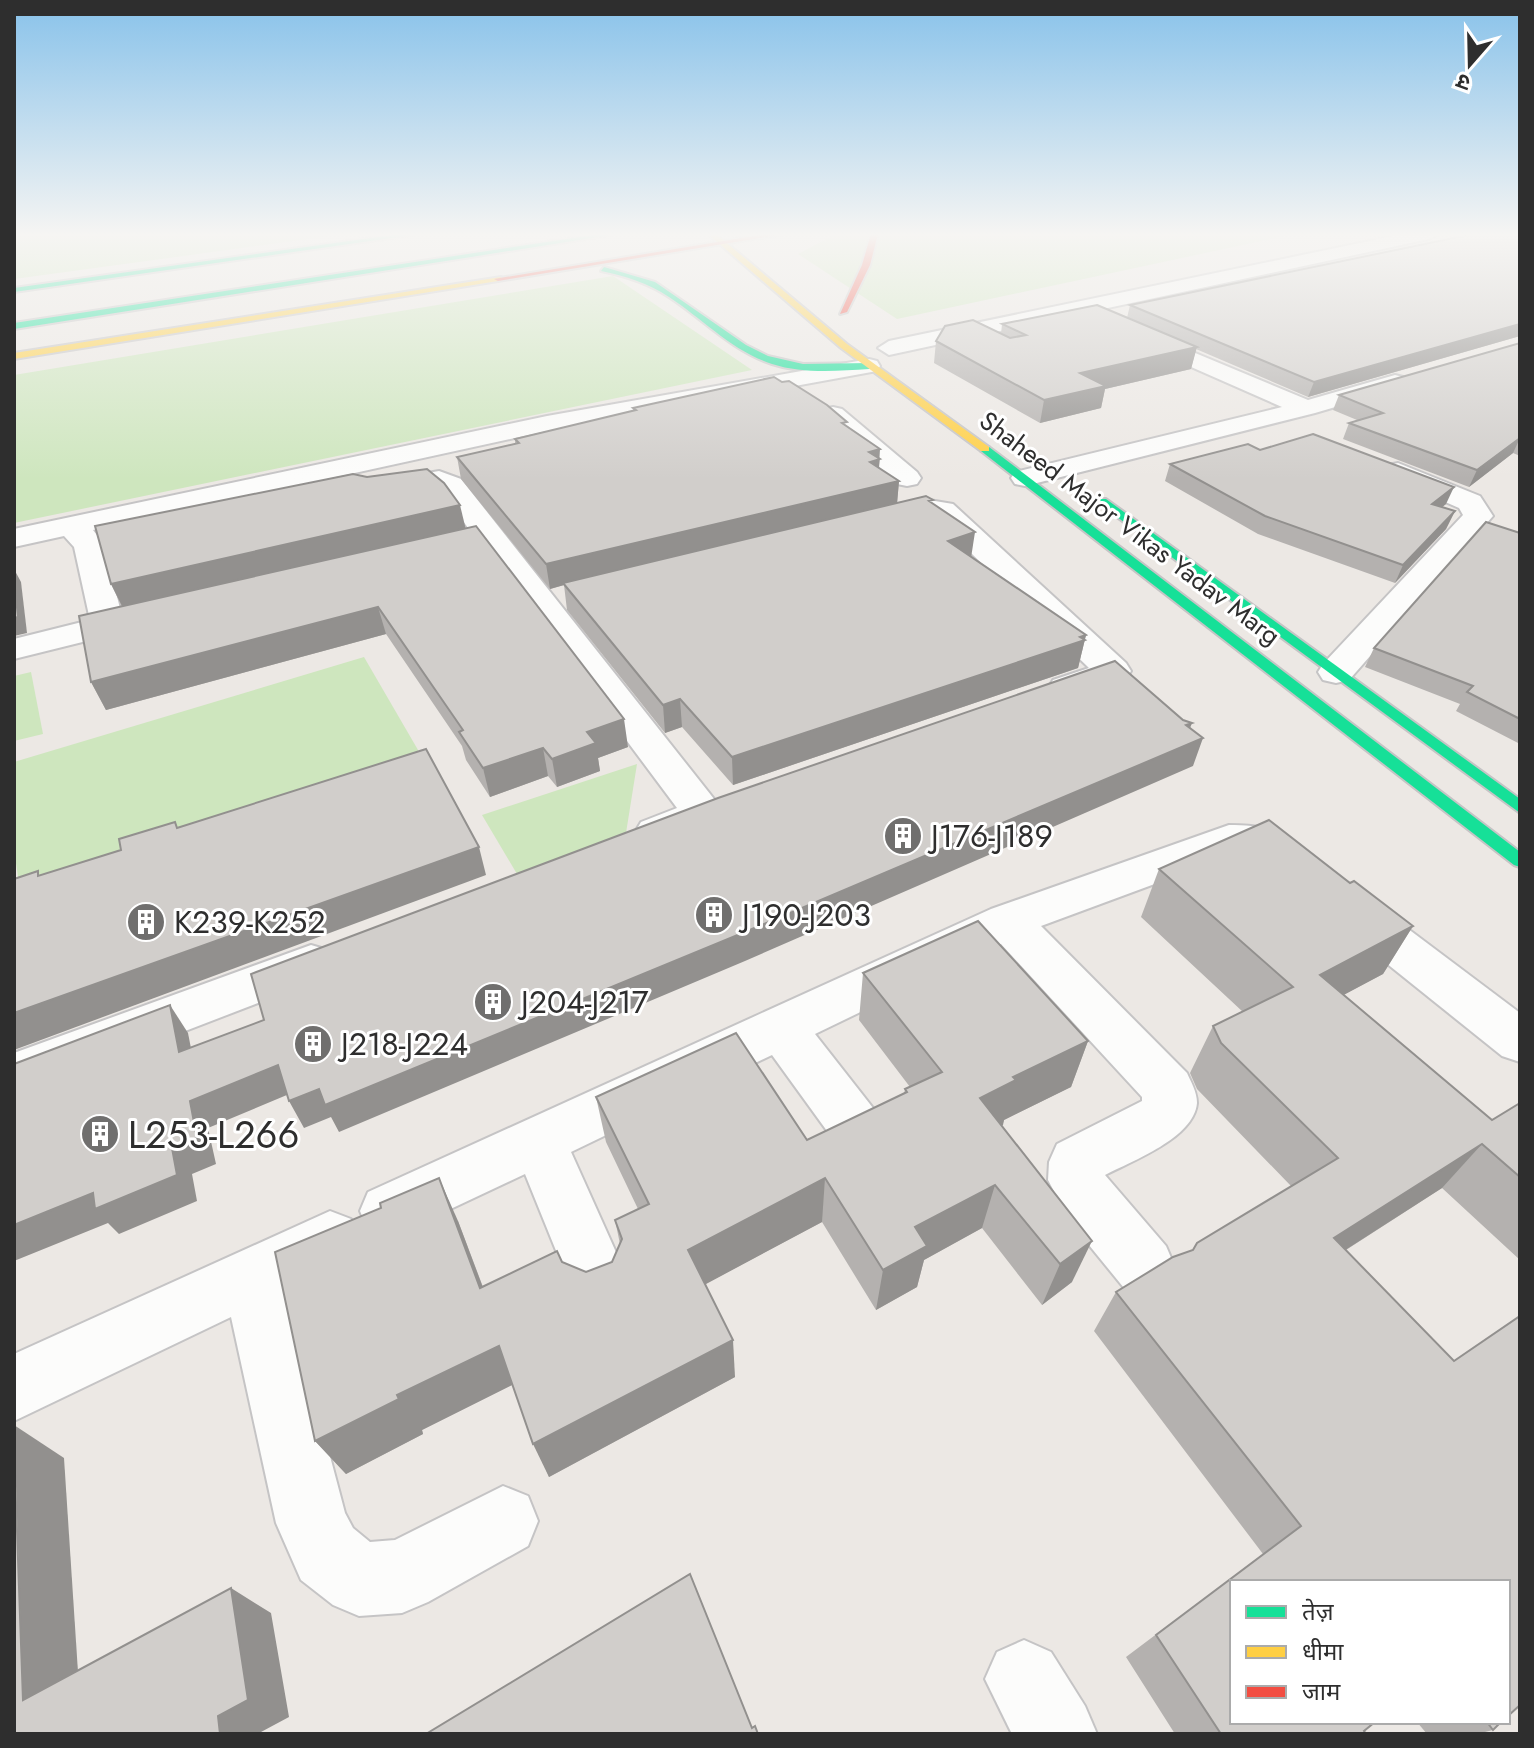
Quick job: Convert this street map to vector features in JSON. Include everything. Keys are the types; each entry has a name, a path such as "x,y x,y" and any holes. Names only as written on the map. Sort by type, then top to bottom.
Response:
{"main road":[{"path":"14,326 82,316"},
{"path":"14,356 269,316"},
{"path":"705,316 736,340 768,359 819,369 869,366"},
{"name":"Shaheed Major Vikas Yadav Marg","path":"809,316 869,366 1025,478 1520,861"},
{"path":"884,344 907,360"},
{"name":"Shaheed Major Vikas Yadav Marg","path":"1034,450 1336,672 1517,800"}],"street":[{"path":"884,344 1043,316"},
{"path":"1094,316 1305,422"},
{"path":"14,538 78,532 368,461 788,377 869,366"},
{"path":"1025,478 1261,420 1305,422 1425,373"},
{"path":"788,377 907,478"},
{"path":"1336,672 1478,516 1470,502 1457,495 1374,462"},
{"path":"357,494 439,479 451,485 490,537 557,599 718,809 615,847"},
{"path":"847,527 923,508 943,510 1124,681 1040,697"},
{"path":"159,535 205,525"},
{"path":"78,532 70,545 71,560 97,628"},
{"path":"398,558 490,537"},
{"path":"14,649 169,611"},
{"path":"14,1388 1007,921 1229,840 1252,840 1307,876 1520,1041"},
{"path":"1007,921 1168,1089 1170,1105 1161,1118 1077,1162 1076,1180 1091,1204 1145,1267"},
{"path":"14,1075 351,947"},
{"path":"780,1027 854,1125"},
{"path":"539,1141 598,1279"},
{"path":"252,1276 312,1523 327,1554 359,1579 402,1576 503,1521"}],"green space":[{"path":"374,316 672,316 752,370 14,523 14,375"},
{"path":"364,657 425,762 20,891 14,849 14,762"},
{"path":"31,672 43,734 14,741 14,676"},
{"path":"637,764 626,833 517,874 482,815"}],"building":[{"path":"1044,316 1122,316 1197,347 1080,373 1106,386 1044,400 936,341 945,326 973,320 1010,338 1026,335 1002,324"},
{"path":"1155,316 1520,316 1520,324 1314,382"},
{"path":"1520,343 1520,438 1477,470 1349,423 1383,413 1339,395"},
{"path":"774,377 782,382 789,381 827,405 847,422 842,423 880,449 869,452 880,459 870,462 899,481 546,564 457,457 519,443 515,439 636,410 633,408"},
{"path":"1313,434 1454,487 1432,504 1455,511 1403,565 1265,516 1170,464 1248,444 1260,450"},
{"path":"427,469 444,483 460,505 111,584 95,526 353,474 367,477"},
{"path":"926,496 975,532 948,541 1086,635 1080,637 1085,640 732,757 680,699 663,705 563,583"},
{"path":"1486,522 1520,533 1520,719 1467,692 1473,686 1374,648"},
{"path":"476,526 624,719 587,732 596,743 552,759 543,748 483,768 459,732 463,730 378,607 91,682 79,616"},
{"path":"14,580 18,617 14,618"},
{"path":"1115,661 1183,720 1192,723 1186,725 1203,738 325,1105 319,1089 289,1101 278,1065 190,1101 197,1138 172,1148 177,1175 95,1209 93,1193 14,1225 14,1064 170,1005 179,1052 264,1020 251,974 718,798"},
{"path":"426,749 479,847 14,1013 14,879 38,871 38,876 121,850 119,839 175,822 177,828"},
{"path":"1269,820 1350,883 1354,881 1413,926 1320,975 1492,1120 1520,1103 1520,1177 1482,1144 1334,1238 1454,1361 1520,1316 1520,1705 1510,1714 1510,1580 1230,1580 1230,1724 1373,1724 1364,1731 1366,1734 1221,1734 1156,1635 1301,1526 1116,1292 1173,1257 1193,1250 1197,1243 1338,1158 1221,1043 1213,1026 1293,987 1159,869"},
{"path":"978,921 1088,1041 1013,1077 1016,1080 980,1098 1092,1241 1060,1264 995,1185 915,1227 927,1246 883,1270 825,1178 688,1250 733,1340 533,1444 499,1346 397,1395 399,1399 315,1441 275,1252 381,1208 380,1203 439,1178 480,1288 557,1251 562,1262 586,1272 612,1262 622,1239 615,1220 649,1204 596,1097 736,1033 807,1140 942,1072 863,973"},
{"path":"14,1446 23,1700 231,1588 248,1700 218,1716 220,1734 14,1734"},
{"path":"690,1574 752,1728 755,1726 758,1734 426,1734"}],"traffic: fast":[{"path":"14,326 82,316"},
{"path":"700,316 743,347 777,362 803,367 869,366"},
{"path":"985,449 1520,861"},
{"path":"1102,501 1520,807"}],"traffic: slow":[{"path":"14,356 268,316"},
{"path":"808,316 844,346 985,449"}],"place":[{"name":"J176-J189","path":"903,836"},
{"name":"J190-J203","path":"714,915"},
{"name":"K239-K252","path":"146,922"},
{"name":"J204-J217","path":"493,1002"},
{"name":"J218-J224","path":"313,1044"},
{"name":"L253-L266","path":"100,1134"}]}
